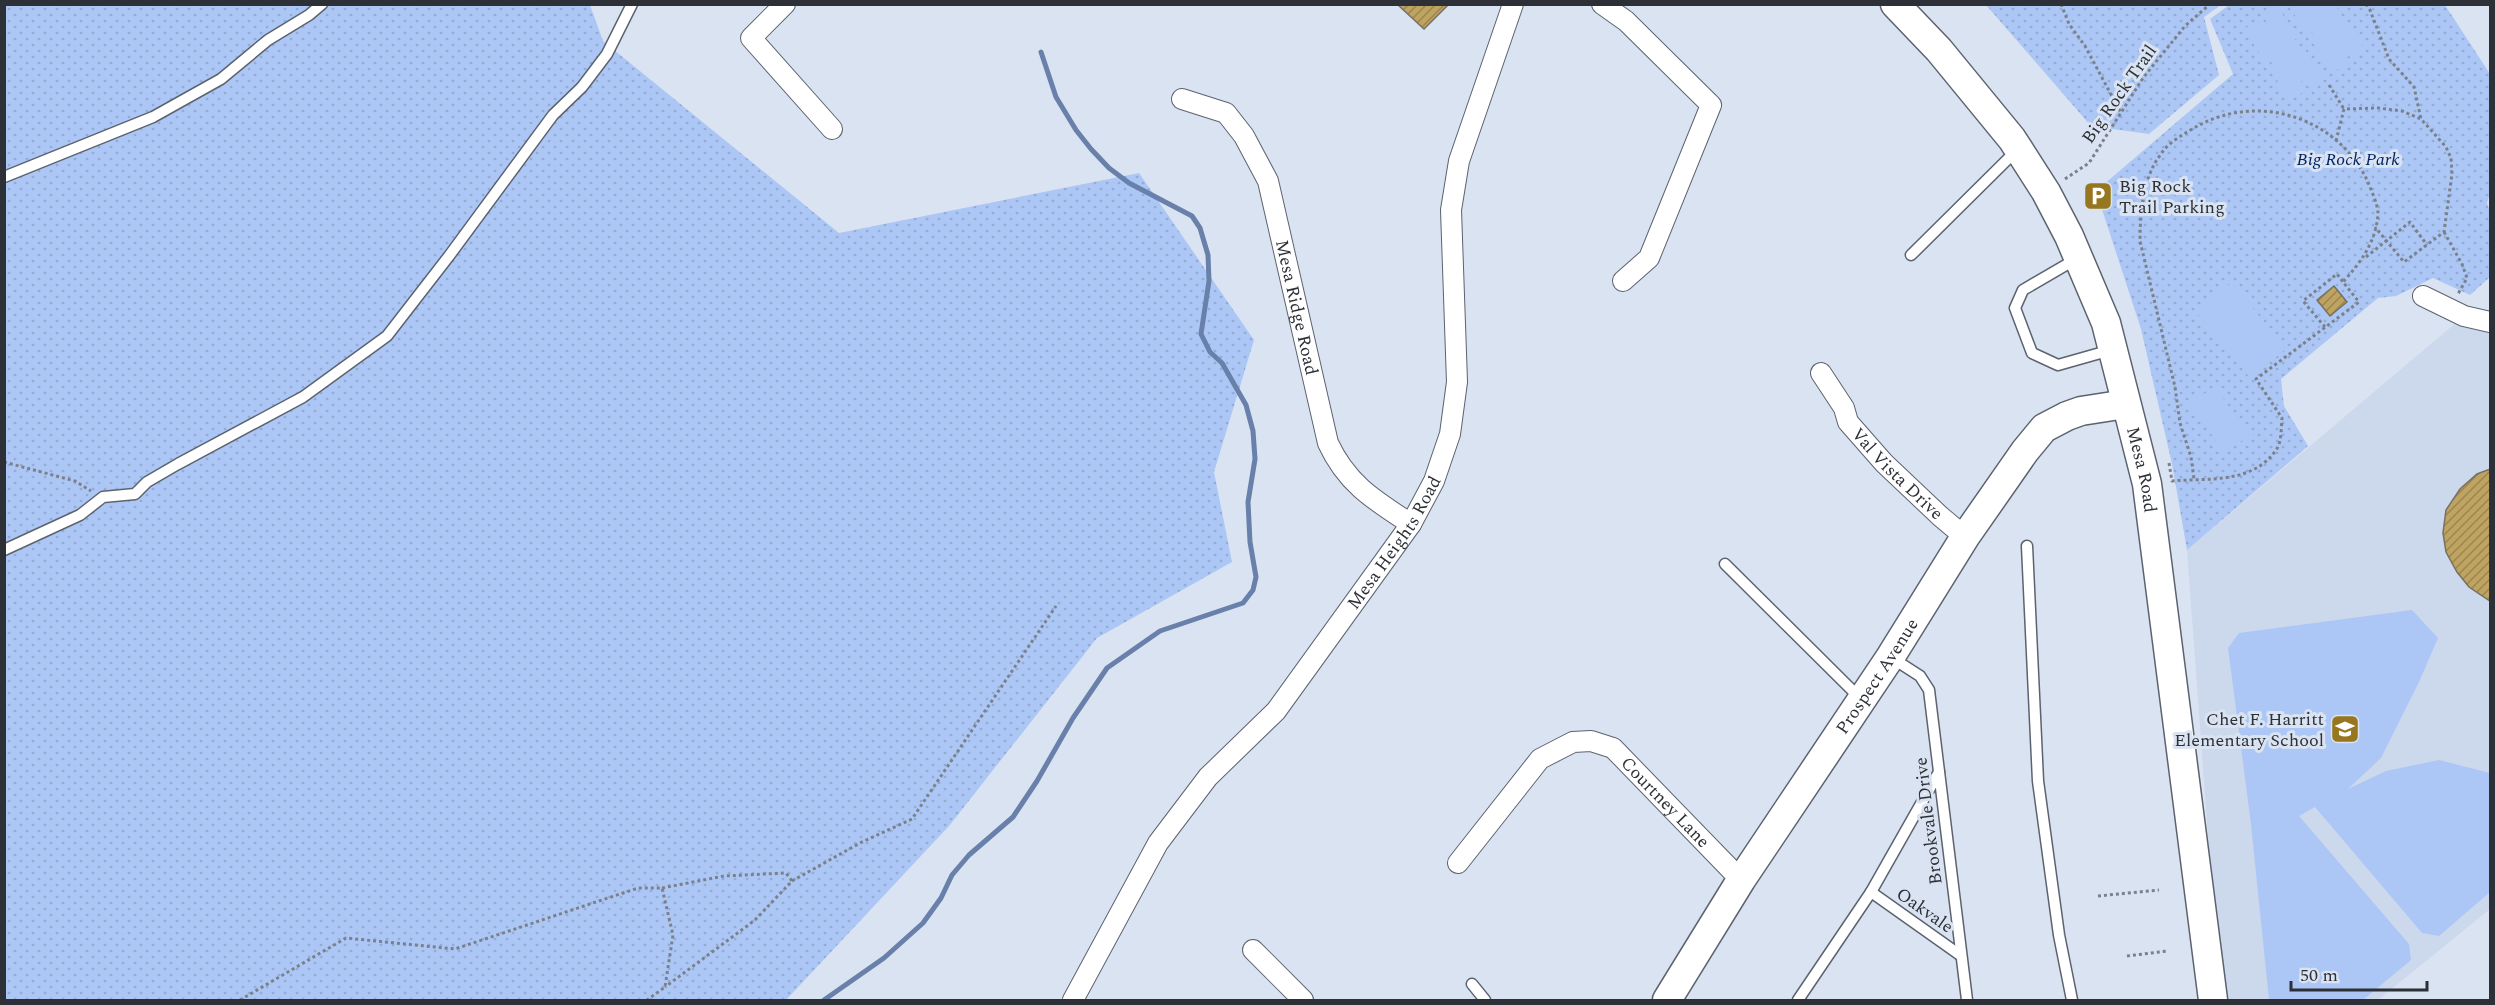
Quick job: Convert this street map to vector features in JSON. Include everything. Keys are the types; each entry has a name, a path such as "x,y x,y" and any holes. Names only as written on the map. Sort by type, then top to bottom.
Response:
{"street":[{"name":"Mesa Heights Road","path":"1073,1000 1158,843 1230,754 1276,711 1411,524 1437,474 1455,408 1457,382 1452,210 1459,161 1513,4"},
{"path":"1602,4 1626,21 1711,105 1649,258 1623,281"},
{"name":"Mesa Road","path":"1894,4 1977,93 2019,149 2046,192 2106,323 2147,484 2213,1000"},
{"path":"775,7 751,38 832,129"},
{"name":"Mesa Ridge Road","path":"1182,99 1226,113 1254,153 1268,182 1328,443 1340,467 1358,487 1411,524"},
{"path":"2423,296 2464,316 2490,322"},
{"name":"Val Vista Drive","path":"1821,373 1844,408 1848,422 1884,463 1965,537"},
{"name":"Prospect Avenue","path":"1667,1000 1741,880 1890,656 1965,537 2044,428 2081,411 2126,404"},
{"name":"Courtney Lane","path":"1458,863 1540,759 1573,742 1591,741 1613,748 1741,880"},
{"path":"1253,950 1303,1000"}],"lane":[{"path":"4,177 153,117 221,79 268,40 309,15 322,4"},
{"path":"4,550 80,515 103,497 135,495 147,482 303,397 387,336 450,256 553,115 582,87 607,54 632,4"},
{"path":"1911,255 2019,149"},
{"path":"2078,258 2023,290 2015,308 2032,353 2058,365 2113,350"},
{"path":"2027,546 2038,781 2059,935 2072,1000"},
{"path":"1725,564 1861,699"},
{"name":"Brookvale Drive","path":"1890,656 1920,676 1929,690 1967,1000"},
{"path":"1798,1000 1871,892 1939,772"},
{"name":"Oakvale","path":"1871,892 1960,956"},
{"path":"1472,984 1485,1000"}],"path":[{"path":"2061,4 2069,24 2085,46 2121,113"},
{"name":"Big Rock Trail","path":"2046,192 2089,163 2143,78 2185,26 2210,4"},
{"path":"2366,4 2389,59 2414,87 2421,119"},
{"path":"2329,85 2344,110 2336,141"},
{"path":"2344,110 2378,108 2402,111 2421,119 2446,147 2451,158 2452,174 2444,232 2467,278 2450,309"},
{"path":"2194,479 2191,457 2180,423 2175,387 2140,241 2140,217 2150,172 2161,152 2207,119 2248,109 2300,117 2336,141 2360,167 2371,189 2378,212 2364,258"},
{"path":"2343,282 2364,258 2410,222 2427,245"},
{"path":"2375,227 2404,262 2444,232"},
{"path":"2169,463 2172,481 2244,475 2261,466 2277,449 2282,418 2256,380 2359,302 2337,274 2303,301 2325,327"},
{"path":"4,462 75,481 103,497"},
{"path":"647,1000 755,920 792,881 860,843 912,819 1056,606"},
{"path":"240,1000 346,938 455,949 638,888 662,888 724,876 786,873 792,881"},
{"path":"662,888 673,935 665,987"},
{"path":"2098,896 2159,890"},
{"path":"2127,956 2168,951"}],"shaded area":[{"name":"Chet F. Harritt Elementary School","path":"2464,316 2490,322 2490,909 2378,1000 2220,1000 2187,550"}],"green space":[{"path":"5,5 590,5 603,41 839,233 1139,173 1254,340 1214,472 1232,562 1097,638 949,826 786,1000 5,1000"},
{"path":"1986,5 2221,5 2204,17 2219,75 2149,134 2091,126"},
{"name":"Big Rock Park","path":"2229,5 2445,5 2490,74 2490,193 2487,203 2490,211 2490,277 2470,295 2433,278 2396,296 2378,298 2281,379 2284,406 2308,446 2187,550 2172,464 2141,329 2096,191 2233,74 2210,19"},
{"path":"2288,5 2335,5 2339,11 2336,13 2342,23 2346,20 2366,51 2352,60 2346,52 2341,55 2346,64 2332,73 2312,42 2316,39 2310,30 2306,32"},
{"path":"2278,7 2297,38 2293,41 2299,50 2304,48 2324,78 2310,88 2304,80 2299,83 2305,91 2290,100 2270,70 2274,67 2268,57 2264,60 2244,29 2258,20 2264,28 2268,25 2263,16"},
{"path":"2232,282 2286,349 2250,378 2196,312"},
{"path":"2215,386 2249,436 2224,453 2190,404"},
{"path":"2412,610 2438,638 2381,758 2348,789 2386,771 2439,760 2490,773 2490,892 2439,936 2422,933 2315,807 2299,816 2409,944 2411,960 2363,1000 2269,1000 2251,824 2228,648 2239,633"}],"building":[{"path":"1397,4 1449,4 1424,29"},
{"path":"2334,286 2347,302 2330,316 2317,300"},
{"path":"2490,469 2490,601 2469,587 2457,572 2446,552 2443,533 2446,510 2460,489 2477,474"}],"waterway":[{"path":"824,1000 884,958 923,923 941,898 952,875 969,855 1013,817 1037,781 1073,718 1107,668 1160,631 1243,603 1253,590 1256,577 1250,542 1248,502 1255,459 1253,431 1246,405 1222,363 1210,352 1201,334 1209,281 1208,255 1200,228 1192,216 1129,183 1109,168 1091,149 1076,130 1056,97 1041,52"}],"place":[{"name":"Big Rock Trail Parking","path":"2098,196"},
{"name":"Chet F. Harritt Elementary School","path":"2345,729"}]}
